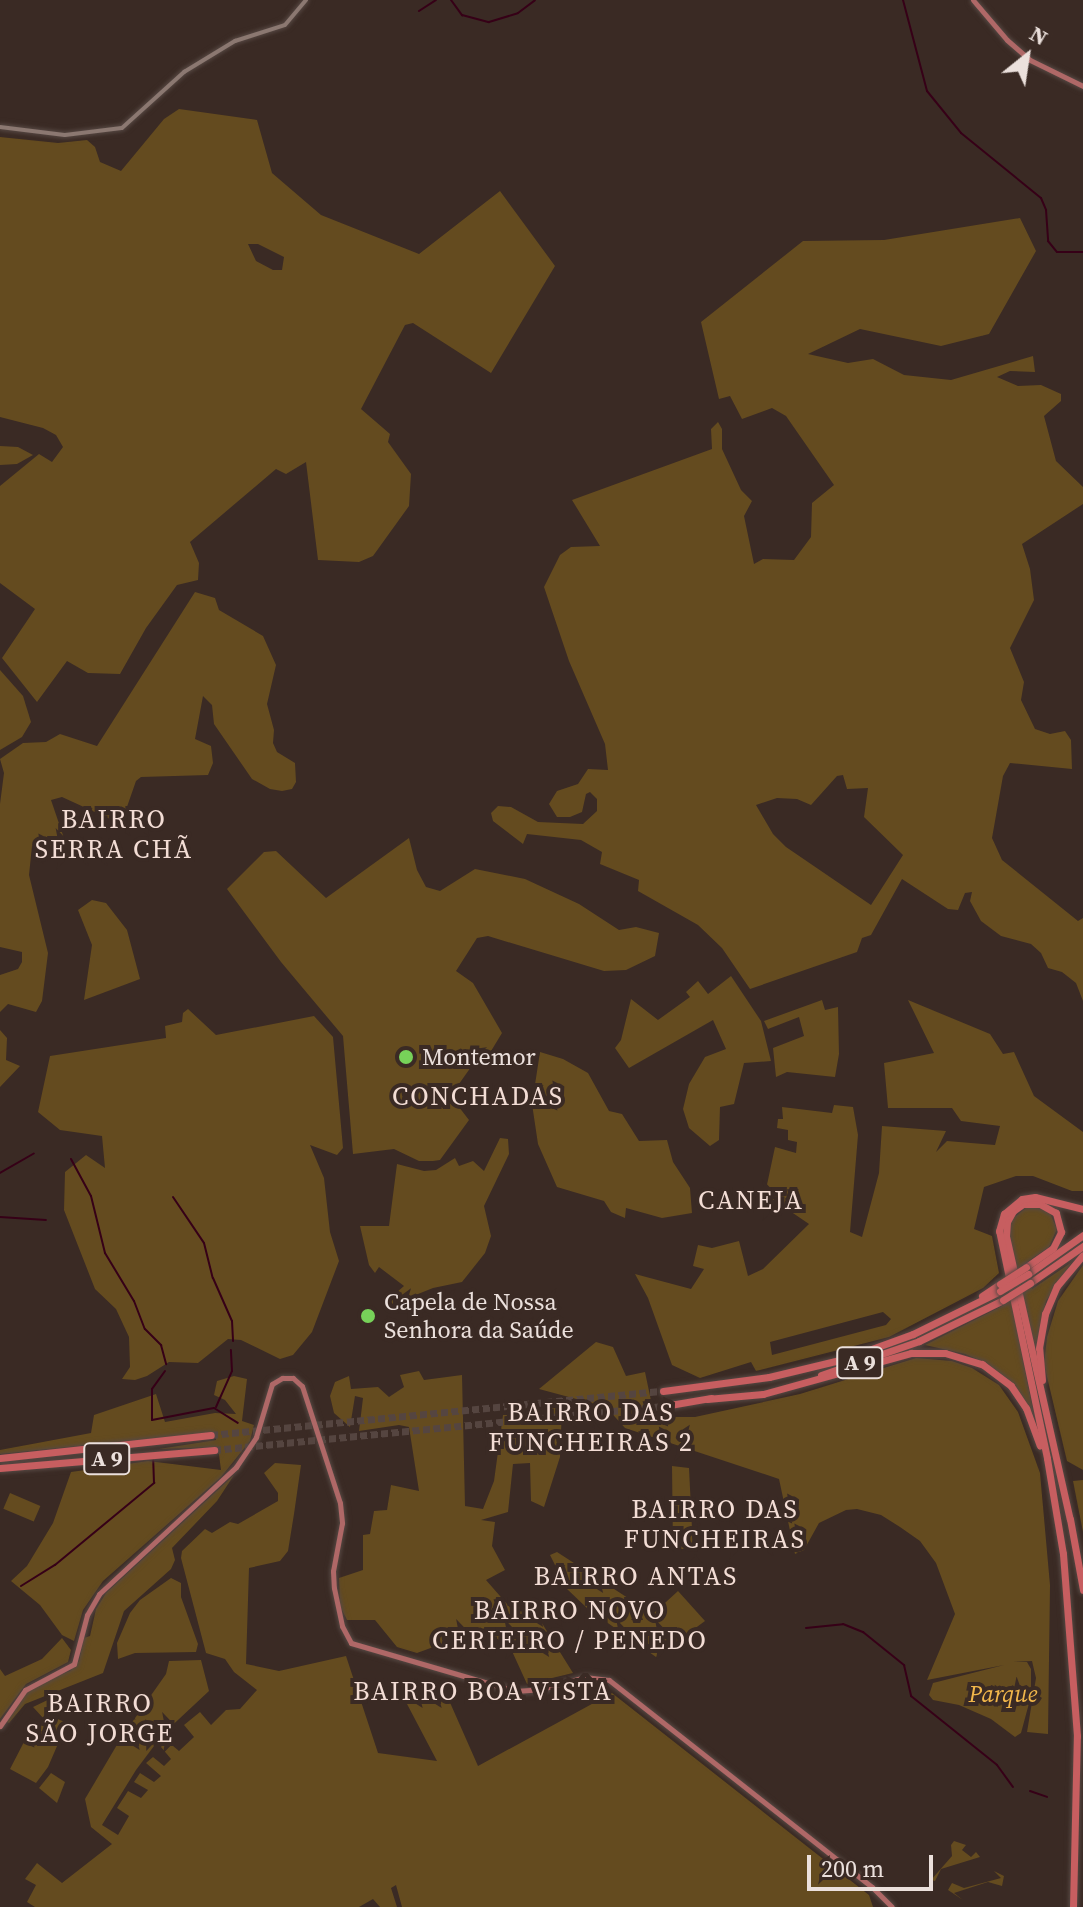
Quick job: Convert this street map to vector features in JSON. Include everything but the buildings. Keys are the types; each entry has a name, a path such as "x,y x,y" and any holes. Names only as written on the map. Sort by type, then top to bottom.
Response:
{"highway":[{"path":"1073,1905 1077,1736 1063,1554 1000,1225 1008,1208 1028,1197 1083,1209"},
{"path":"1027,1271 1053,1248 1061,1232 1056,1213 1040,1204 1023,1204 1013,1211 1007,1222 1006,1236 1055,1452"},
{"name":"A 9","path":"663,1391 806,1369 913,1334 1000,1288 1083,1235"},
{"name":"A 9","path":"664,1406 761,1390 871,1360 938,1333 1003,1300 1083,1246"},
{"path":"1083,1255 1052,1295 1041,1331 1040,1371 1083,1590"},
{"path":"707,1399 763,1394 911,1353 955,1354 982,1364 1011,1386 1026,1408 1049,1470"},
{"name":"A 9","path":"0,1458 211,1435"},
{"name":"A 9","path":"0,1468 214,1450"}],"main road":[{"path":"973,0 1007,40 1030,60 1083,86"},
{"path":"0,1726 25,1690 74,1664 87,1615 99,1594 245,1458 256,1437 272,1384 282,1378 293,1378 302,1386 340,1503 342,1523 333,1571 334,1588 342,1626 351,1643 365,1650 386,1653 515,1691 541,1689 585,1677 609,1680 872,1887 892,1907"}],"street":[{"path":"0,127 54,135 122,128 184,72 235,41 285,25 306,0"}],"green space":[{"path":"179,109 257,120 272,173 321,215 419,254 500,191 555,266 491,373 413,323 405,325 361,409 390,434 388,442 411,474 409,506 373,556 359,562 318,560 306,462 286,474 276,469 190,542 199,563 198,580 177,585 146,628 120,674 88,673 67,661 37,702 2,658 35,609 0,583 0,486 39,454 52,462 63,447 56,435 43,428 0,417 0,137 58,143 87,140 95,147 100,162 121,171 164,119","holes":["248,244 258,244 284,257 282,270 273,270 256,261"]},
{"path":"1020,218 1036,251 989,334 941,346 860,329 808,354 848,363 873,359 904,375 951,380 1033,356 1035,372 1010,371 997,377 1018,386 1041,385 1061,394 1061,401 1044,416 1056,461 1083,487 1083,504 1022,544 1030,569 1034,600 1010,648 1024,682 1021,700 1035,729 1050,734 1065,731 1071,740 1072,769 1010,763 1003,776 992,838 1002,860 1078,921 1083,918 1083,1001 1076,983 1062,972 1048,968 1041,953 1031,944 1001,936 981,921 970,901 972,892 965,893 958,910 948,909 902,879 871,935 862,938 857,952 750,989 722,948 698,925 638,891 639,880 600,864 602,852 581,840 527,834 523,844 493,821 491,813 498,806 511,807 538,822 583,824 597,811 597,799 590,792 586,794 582,812 570,817 557,817 549,804 557,791 578,784 588,769 608,770 605,744 569,661 544,587 560,555 571,547 600,546 572,500 712,449 711,429 718,422 722,429 722,449 741,490 752,501 744,516 754,564 763,559 794,560 811,537 812,503 834,485 786,416 772,408 742,419 730,396 719,399 701,322 803,241 884,240","holes":["843,775 847,789 868,788 864,817 903,855 871,905 786,847 773,834 756,805 777,798 797,799 811,805 837,776"]},
{"path":"0,446 18,447 33,455 17,464 0,465"},
{"path":"195,592 215,598 219,610 263,636 276,665 267,704 274,730 273,743 277,752 295,763 296,782 292,789 282,791 270,789 252,779 214,724 212,705 203,696 195,739 211,746 213,763 208,775 141,777 136,781 121,824 62,797 51,800 66,844 45,852 32,846 29,875 48,953 42,1001 36,1012 8,1004 0,1012 0,975 18,969 22,952 0,947 0,804 4,773 0,759 23,743 46,742 60,734 97,746"},
{"path":"0,670 23,696 31,722 22,737 0,750"},
{"path":"409,838 417,870 426,887 440,891 475,869 525,879 579,904 619,930 636,927 659,933 655,956 626,970 604,971 488,936 477,938 456,971 473,983 502,1033 485,1061 471,1067 454,1091 452,1098 469,1120 440,1160 433,1161 419,1161 394,1149 353,1154 343,1036 281,962 227,889 264,852 276,851 326,898"},
{"path":"92,900 106,903 127,930 140,979 84,1000 92,945 78,910"},
{"path":"731,976 761,1021 771,1061 744,1063 734,1104 720,1107 719,1140 710,1146 689,1128 683,1109 689,1084 705,1057 726,1049 713,1020 629,1068 615,1048 621,1040 631,999 658,1020 690,997 686,992 698,981 708,994"},
{"path":"822,1000 825,1010 838,1007 839,1054 835,1077 787,1072 776,1077 773,1048 804,1036 799,1017 768,1029 764,1021"},
{"path":"908,1000 990,1034 1003,1054 1014,1052 1034,1096 1083,1132 1083,1191 1072,1191 1033,1176 1016,1176 984,1187 974,1229 992,1236 999,1273 983,1288 889,1337 756,1371 751,1362 700,1378 672,1365 648,1298 635,1274 691,1289 704,1269 693,1266 698,1245 712,1248 739,1241 748,1276 763,1269 809,1224 765,1194 775,1147 796,1153 797,1142 788,1140 788,1130 777,1128 778,1119 783,1119 782,1107 832,1113 834,1105 853,1107 858,1135 850,1232 862,1237 879,1173 882,1126 946,1131 936,1152 947,1141 995,1145 1000,1126 961,1121 952,1108 888,1108 884,1063 934,1053","holes":["883,1312 891,1319 886,1325 772,1355 770,1342"]},
{"path":"188,1009 216,1035 314,1016 333,1037 343,1148 337,1155 310,1145 324,1178 330,1232 339,1261 312,1332 293,1355 280,1359 241,1340 228,1339 198,1363 169,1362 147,1376 135,1380 122,1379 130,1367 129,1337 116,1309 95,1289 64,1210 65,1172 86,1155 105,1168 102,1136 60,1130 38,1112 50,1056 166,1038 165,1026 182,1022 183,1013"},
{"path":"0,1030 7,1038 6,1060 20,1066 0,1087"},
{"path":"540,1052 563,1059 588,1073 609,1111 622,1114 639,1141 667,1140 673,1162 690,1188 692,1213 662,1218 626,1208 625,1218 611,1212 604,1201 557,1187 538,1144 532,1104"},
{"path":"500,1138 508,1139 509,1154 484,1206 491,1236 485,1253 462,1282 433,1288 393,1304 388,1300 404,1286 379,1267 375,1273 369,1265 360,1226 389,1226 397,1164 424,1171 436,1170 455,1158 459,1166 473,1161 484,1171"},
{"path":"1027,1207 1040,1207 1050,1213 1057,1229 1049,1247 1026,1263 1032,1289 1072,1262 1046,1301 1035,1355 1009,1235 1011,1220"},
{"path":"1083,1265 1083,1470 1067,1461 1044,1364 1047,1337 1058,1301"},
{"path":"1006,1276 1034,1415 1009,1380 988,1364 965,1354 925,1345 1004,1305 999,1280"},
{"name":"Parque","path":"596,1342 613,1347 626,1376 645,1372 653,1410 659,1417 695,1417 800,1394 916,1358 952,1361 972,1368 999,1385 1018,1412 1040,1473 1050,1585 1048,1734 1027,1732 1036,1678 1032,1661 1013,1662 1027,1662 1031,1669 1031,1696 1021,1733 1015,1737 991,1719 959,1705 933,1700 929,1695 933,1683 1004,1665 927,1680 955,1614 936,1563 920,1541 900,1527 881,1515 857,1509 846,1510 819,1523 804,1550 795,1554 779,1479 625,1428 606,1407 539,1389"},
{"path":"419,1371 424,1380 462,1375 465,1506 483,1509 494,1481 503,1415 517,1415 518,1425 552,1420 552,1405 562,1408 560,1457 544,1507 531,1501 530,1463 513,1464 508,1512 481,1520 495,1522 492,1546 505,1570 486,1580 513,1611 535,1612 573,1673 527,1684 511,1649 488,1627 417,1653 397,1647 375,1620 347,1620 340,1606 339,1578 363,1570 363,1535 370,1534 374,1511 387,1510 391,1485 419,1491 409,1427 399,1425 359,1431 363,1398 355,1396 350,1427 334,1413 330,1396 335,1382 349,1376 351,1389 378,1387 389,1397 404,1387 400,1375"},
{"path":"234,1376 247,1379 242,1421 254,1425 250,1441 221,1477 103,1581 83,1610 74,1641 62,1635 40,1605 11,1581 27,1566 53,1523 71,1472 148,1461 221,1470 218,1447 159,1449 216,1440 216,1432 0,1454 0,1450 91,1433 94,1415 156,1394 165,1422 215,1413 236,1414 225,1400 214,1395 217,1381"},
{"path":"275,1463 301,1465 294,1514 288,1551 280,1561 249,1568 246,1664 279,1671 346,1656 378,1753 437,1761 407,1704 448,1698 478,1766 612,1693 869,1895 873,1907 402,1907 396,1885 391,1888 397,1907 380,1907 373,1899 359,1907 35,1907 27,1902 36,1885 25,1879 37,1863 62,1883 112,1844 91,1827 85,1799 121,1738 166,1674 169,1661 201,1660 209,1691 163,1734 136,1770 102,1825 118,1835 129,1816 117,1808 128,1791 141,1798 148,1790 134,1782 140,1773 154,1782 161,1776 146,1763 153,1757 164,1766 171,1759 161,1747 166,1740 179,1751 194,1737 184,1725 200,1712 211,1725 226,1710 240,1709 257,1690 234,1672 225,1659 206,1653 181,1558 182,1551 205,1529 212,1533 230,1522 238,1524 278,1501 278,1493 264,1473"},
{"path":"672,1466 689,1468 693,1549 673,1549"},
{"path":"234,1475 217,1501 172,1548 175,1560 171,1569 124,1611 103,1673 25,1704 9,1723 5,1721 31,1686 70,1671 79,1661 84,1638 90,1636 96,1609 106,1593"},
{"path":"1083,1480 1083,1532 1073,1481"},
{"path":"10,1493 40,1506 34,1522 3,1509"},
{"path":"557,1552 654,1613 678,1591 705,1621 656,1657 588,1609 567,1589 550,1555"},
{"path":"171,1578 181,1583 181,1597 198,1644 196,1652 135,1653 118,1659 117,1643 130,1613 140,1600"},
{"path":"62,1638 71,1650 68,1662 26,1684 0,1719 0,1669 5,1676 42,1659"},
{"path":"56,1696 55,1700 60,1703 53,1717 67,1723 48,1767 36,1783 10,1769 25,1740 31,1743 44,1719 33,1707"},
{"path":"51,1773 65,1782 57,1803 39,1788"},
{"path":"954,1841 966,1845 962,1850 971,1857 976,1852 980,1857 941,1869 935,1881 931,1880 952,1856 951,1845"},
{"path":"994,1871 1004,1876 1002,1886 988,1882 954,1893 963,1900 948,1890 952,1883 964,1888 1001,1878"}],"waterway":[{"path":"419,11 436,0"},
{"path":"451,0 462,15 489,22 518,13 535,0"},
{"path":"903,0 927,91 961,133 1041,198 1046,210 1048,241 1057,252 1083,252"},
{"path":"0,1173 34,1153"},
{"path":"71,1159 91,1196 105,1253 134,1301 145,1329 161,1345 166,1364"},
{"path":"173,1197 204,1243 213,1278 232,1321 233,1341"},
{"path":"0,1217 46,1220"},
{"path":"216,1407 232,1371 231,1350"},
{"path":"165,1371 152,1389 152,1420 214,1408 238,1423"},
{"path":"21,1586 55,1565 154,1483 153,1460"},
{"path":"806,1628 843,1624 863,1632 904,1665 911,1696 997,1765 1013,1787"},
{"path":"1030,1791 1047,1797"}],"tunnel":[{"path":"211,1435 663,1391"},
{"path":"214,1450 664,1406"}],"place":[{"name":"Montemor","path":"406,1057"},
{"name":"Capela de Nossa Senhora da Saúde","path":"368,1316"}],"district":[{"name":"BAIRRO SERRA CHÃ","path":"114,835"},
{"name":"CONCHADAS","path":"478,1097"},
{"name":"CANEJA","path":"751,1201"},
{"name":"BAIRRO DAS FUNCHEIRAS 2","path":"591,1428"},
{"name":"BAIRRO DAS FUNCHEIRAS","path":"715,1525"},
{"name":"BAIRRO ANTAS","path":"636,1577"},
{"name":"BAIRRO NOVO CERIEIRO / PENEDO","path":"570,1626"},
{"name":"BAIRRO BOA VISTA","path":"483,1692"},
{"name":"BAIRRO SÃO JORGE","path":"100,1719"}]}
